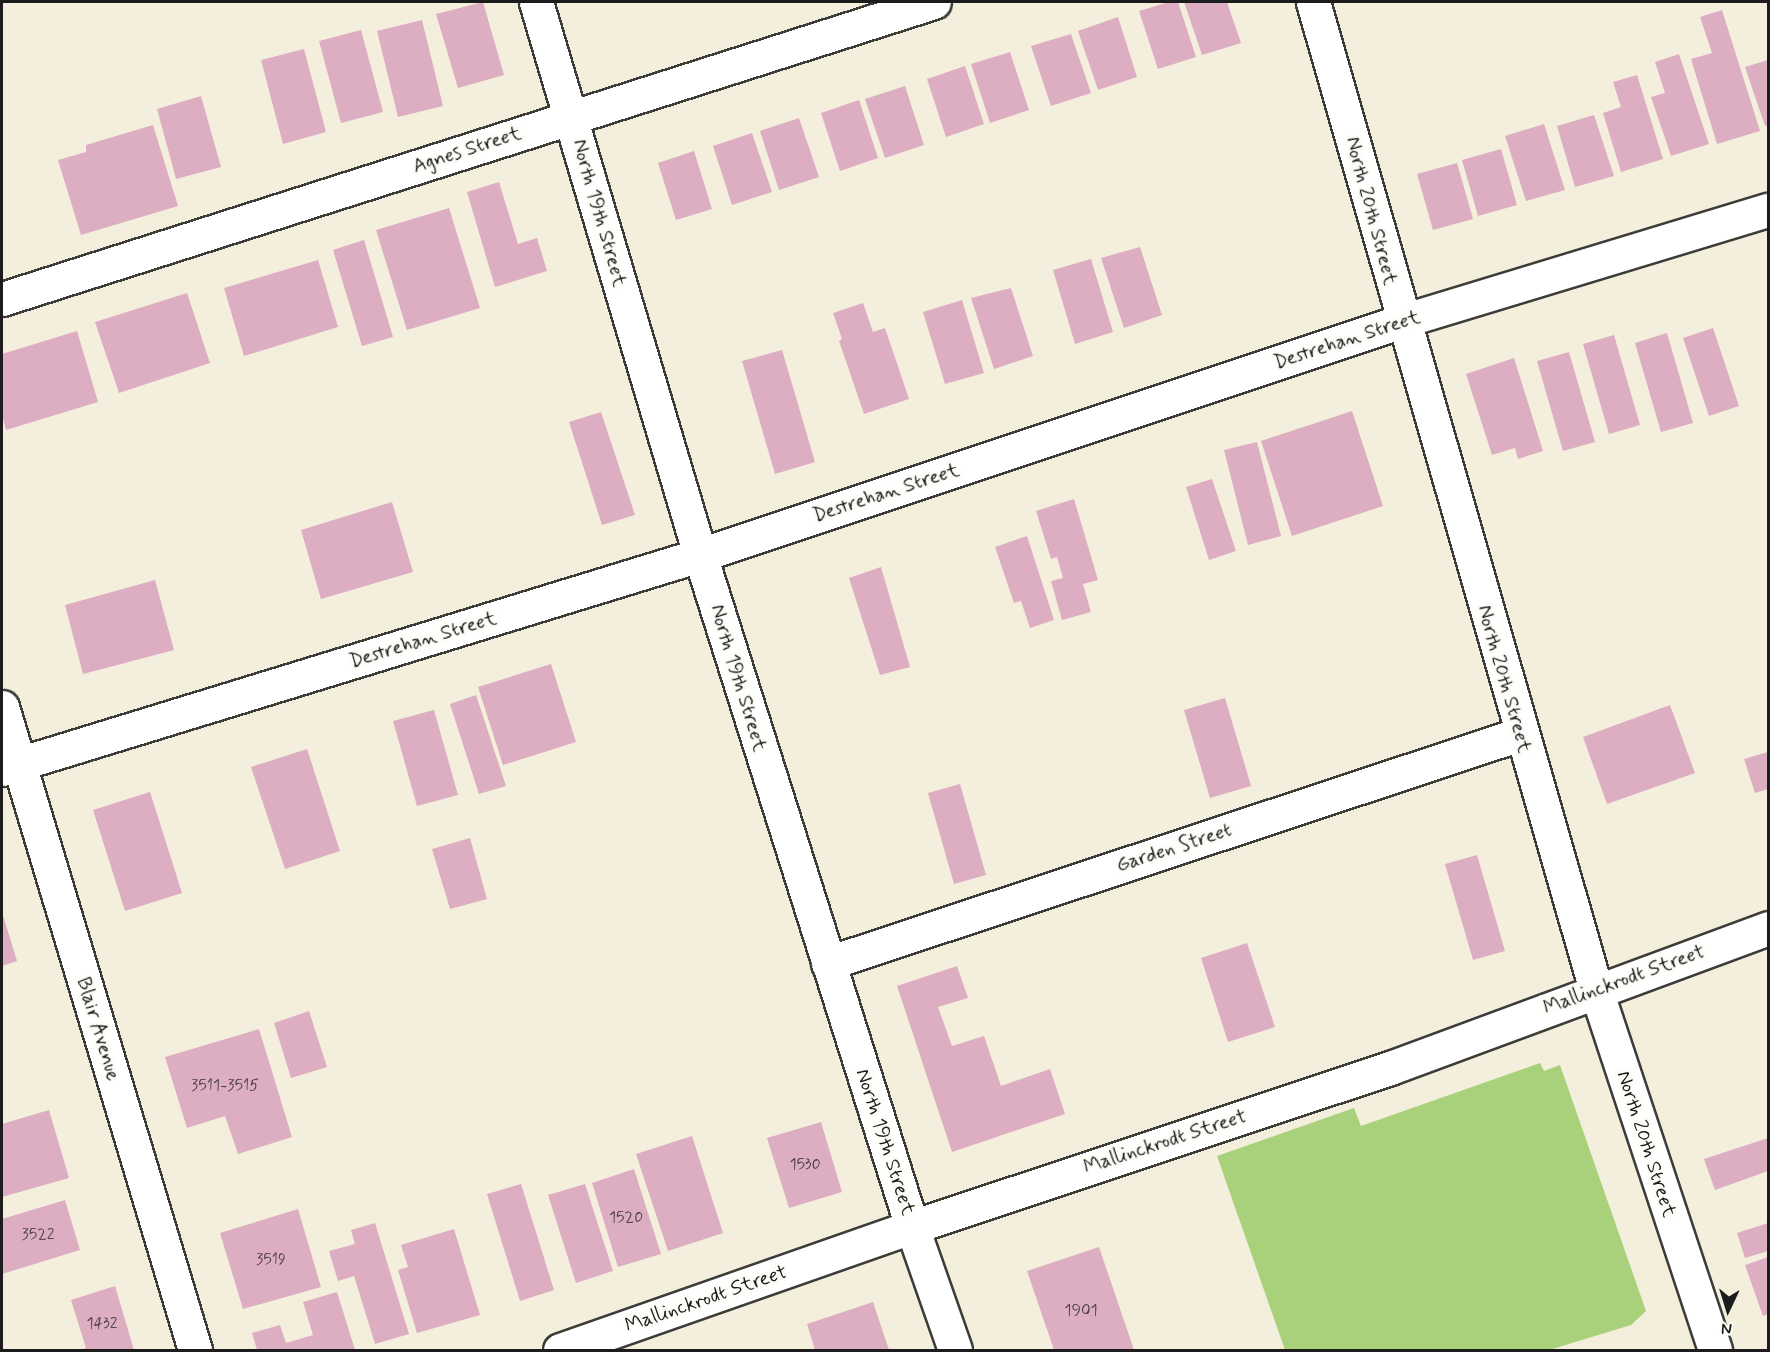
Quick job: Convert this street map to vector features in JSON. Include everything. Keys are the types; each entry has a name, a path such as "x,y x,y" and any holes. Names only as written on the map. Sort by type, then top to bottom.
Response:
{"street":[{"name":"North 19th Street","path":"536,2 700,555 912,1227 955,1350"},
{"name":"Agnes Street","path":"2,299 934,2"},
{"name":"North 20th Street","path":"1313,2 1520,734 1596,990 1715,1350"},
{"name":"Destrehan Street","path":"10,766 700,555 1402,321 1768,210"},
{"name":"Blair Avenue","path":"2,707 10,766 195,1350"},
{"name":"Garden Street","path":"828,963 1520,734"},
{"name":"Mallinckrodt Street","path":"560,1350 912,1227 1390,1068 1768,928"}],"green space":[{"path":"1540,1063 1544,1071 1560,1065 1646,1311 1631,1325 1549,1350 1285,1350 1217,1156 1354,1108 1361,1126"}],"building":[{"path":"483,2 504,75 458,88 436,14"},
{"path":"1169,2 1178,2 1196,57 1158,69 1139,11"},
{"path":"1184,2 1227,2 1241,43 1202,55"},
{"path":"1722,10 1760,131 1717,144 1691,59 1712,53 1700,17"},
{"path":"1118,17 1137,77 1098,90 1078,31"},
{"path":"422,20 443,106 398,117 377,31"},
{"path":"361,30 383,112 341,123 319,41"},
{"path":"1071,34 1091,93 1051,106 1031,46"},
{"path":"304,49 326,132 283,144 261,60"},
{"path":"1010,52 1029,110 990,123 971,64"},
{"path":"1679,54 1709,144 1671,156 1651,97 1665,93 1655,62"},
{"path":"1768,60 1768,125 1765,126 1745,67"},
{"path":"965,66 984,124 946,137 927,79"},
{"path":"1637,75 1663,159 1621,172 1603,113 1621,107 1613,82"},
{"path":"905,86 924,145 885,158 865,99"},
{"path":"201,96 221,167 176,179 157,109"},
{"path":"859,100 878,158 840,171 821,113"},
{"path":"1594,115 1614,176 1575,187 1557,126"},
{"path":"799,118 819,177 779,190 760,131"},
{"path":"1544,124 1565,190 1526,201 1505,136"},
{"path":"153,125 178,206 81,235 58,160 86,152 86,145"},
{"path":"752,133 772,192 732,205 713,146"},
{"path":"1501,149 1517,205 1478,216 1462,160"},
{"path":"694,151 712,209 676,220 658,163"},
{"path":"1457,163 1473,219 1433,230 1417,174"},
{"path":"499,182 518,244 537,238 547,271 495,287 467,192"},
{"path":"449,208 480,308 407,330 376,230"},
{"path":"364,240 393,337 362,346 333,250"},
{"path":"1140,247 1162,315 1124,328 1101,258"},
{"path":"1091,259 1113,332 1075,344 1053,270"},
{"path":"318,260 338,327 244,356 224,288"},
{"path":"1011,288 1033,356 994,369 971,298"},
{"path":"187,293 210,363 119,393 95,322"},
{"path":"962,300 984,373 945,384 923,312"},
{"path":"863,303 873,332 885,328 909,399 864,414 839,341 842,339 833,313"},
{"path":"1713,328 1739,406 1709,416 1683,338"},
{"path":"77,331 98,402 6,430 2,415 2,354"},
{"path":"1667,333 1693,423 1661,432 1635,343"},
{"path":"1614,335 1640,425 1609,434 1583,344"},
{"path":"782,350 815,462 775,474 742,361"},
{"path":"1569,352 1595,442 1563,451 1537,361"},
{"path":"1514,358 1543,451 1518,459 1515,448 1492,455 1466,374"},
{"path":"1352,411 1383,506 1292,536 1261,441"},
{"path":"601,412 635,515 602,525 569,422"},
{"path":"1257,442 1281,536 1248,545 1224,450"},
{"path":"1212,479 1236,551 1209,560 1186,487"},
{"path":"1074,499 1098,580 1083,584 1091,612 1062,620 1051,581 1063,578 1057,557 1051,559 1036,511"},
{"path":"392,502 413,572 321,599 301,530"},
{"path":"1027,536 1054,620 1030,628 1021,601 1014,603 995,547"},
{"path":"881,567 910,667 880,675 849,578"},
{"path":"155,580 174,650 83,674 65,605"},
{"path":"551,664 576,742 503,765 478,687"},
{"path":"476,695 506,786 479,794 450,704"},
{"path":"1225,698 1251,786 1210,798 1184,710"},
{"path":"1670,705 1695,773 1607,804 1583,737"},
{"path":"434,710 458,795 417,806 393,721"},
{"path":"307,749 340,851 285,869 251,767"},
{"path":"1768,752 1768,789 1755,793 1744,759"},
{"path":"960,784 986,875 954,884 928,793"},
{"path":"150,792 182,893 125,911 93,810"},
{"path":"470,838 487,899 450,909 432,849"},
{"path":"1477,855 1505,951 1473,960 1445,864"},
{"path":"2,912 17,961 2,966"},
{"path":"1247,943 1275,1027 1228,1042 1201,958"},
{"path":"957,966 968,998 938,1007 952,1046 984,1036 1001,1086 1050,1069 1065,1114 952,1152 897,986"},
{"path":"309,1011 327,1067 291,1078 274,1023"},
{"path":"259,1029 292,1137 238,1154 225,1116 187,1128 165,1057"},
{"path":"49,1110 69,1178 2,1197 2,1124"},
{"path":"821,1122 842,1192 789,1208 767,1138"},
{"path":"692,1136 723,1233 668,1251 636,1154"},
{"path":"1768,1138 1768,1171 1715,1190 1704,1159"},
{"path":"634,1169 661,1254 618,1267 592,1183"},
{"path":"521,1184 554,1290 520,1301 487,1194"},
{"path":"585,1184 613,1271 576,1283 548,1195"},
{"path":"65,1200 80,1250 2,1274 2,1219"},
{"path":"298,1209 321,1287 243,1309 220,1233"},
{"path":"375,1223 409,1334 375,1344 354,1276 338,1281 329,1251 355,1244 351,1230"},
{"path":"1768,1223 1768,1251 1745,1258 1737,1233"},
{"path":"454,1229 480,1315 417,1333 398,1270 408,1267 401,1245"},
{"path":"1099,1247 1134,1350 1054,1350 1027,1271"},
{"path":"1768,1257 1768,1314 1763,1316 1745,1265"},
{"path":"115,1286 134,1350 80,1350 86,1348 71,1300"},
{"path":"337,1292 355,1350 257,1350 252,1333 280,1325 286,1343 313,1335 303,1302"},
{"path":"873,1302 889,1350 815,1350 807,1324"}]}
